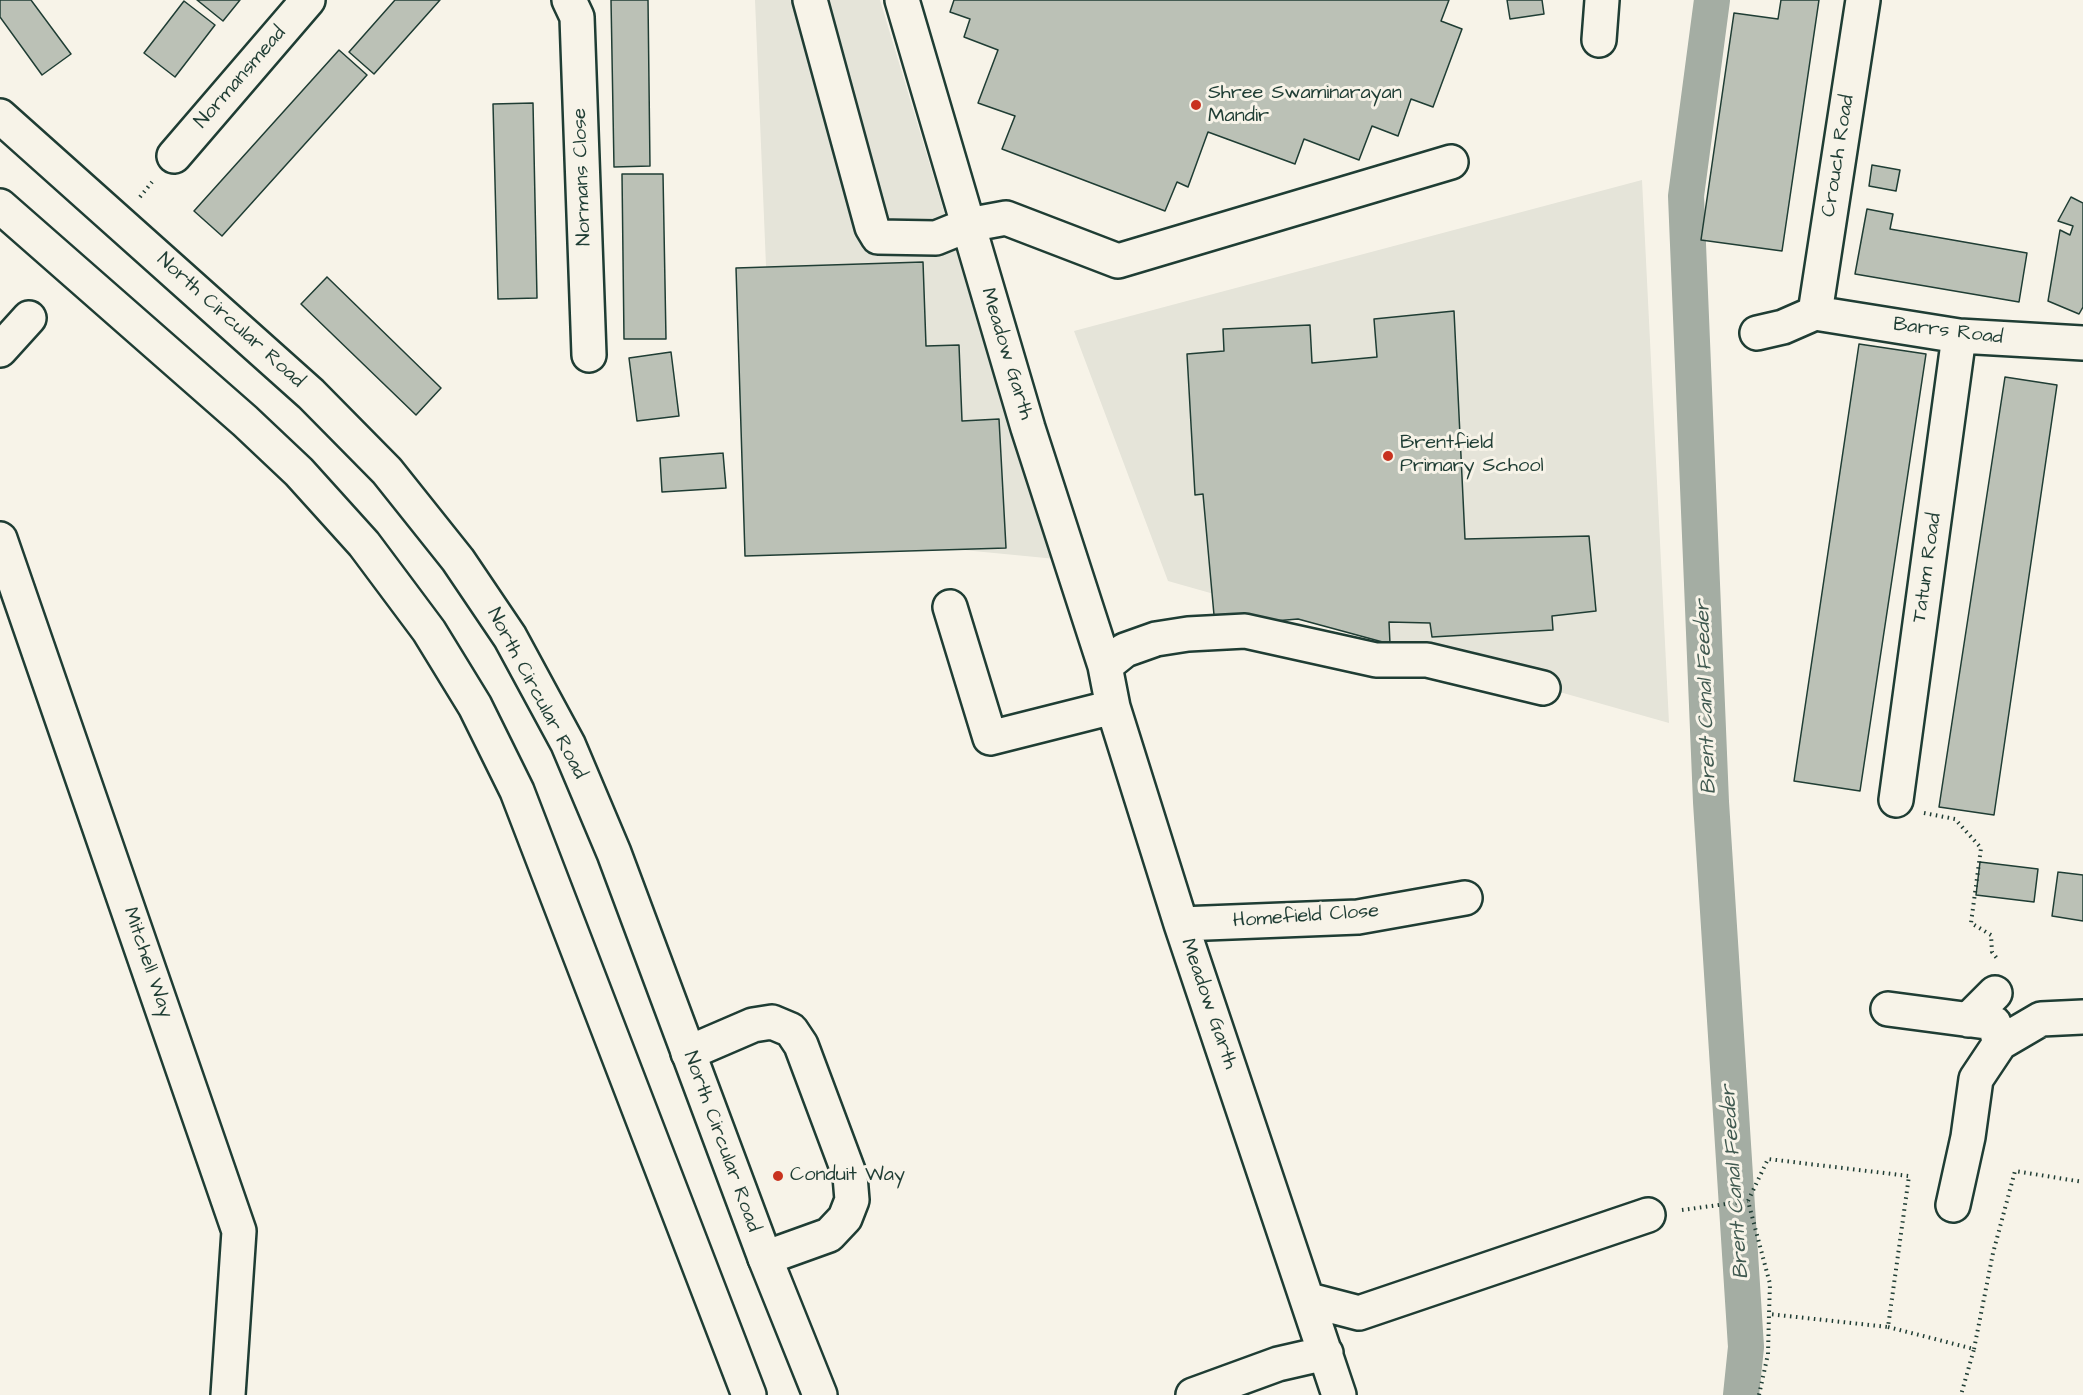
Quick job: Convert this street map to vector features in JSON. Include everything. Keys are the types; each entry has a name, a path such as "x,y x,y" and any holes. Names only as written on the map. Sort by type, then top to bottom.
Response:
{"main road":[{"name":"Normansmead","path":"174,156 309,0"},
{"name":"Normans Close","path":"569,0 577,18 589,355"},
{"path":"810,0 872,227 878,237 936,238 968,225 1005,218 1118,261 1451,162"},
{"name":"Meadow Garth","path":"902,0 1035,452 1105,666 1113,707 1181,924 1326,1353"},
{"path":"1599,40 1602,0"},
{"name":"Crouch Road","path":"1815,313 1863,0"},
{"name":"North Circular Road","path":"0,116 311,394 387,471 458,560 510,637 568,744 614,853 765,1258 820,1395"},
{"path":"0,206 237,413 299,472 364,544 429,631 475,706 517,791 749,1395"},
{"path":"1757,333 1783,327 1815,313"},
{"name":"Barrs Road","path":"1815,313 1959,336 2083,343"},
{"path":"0,350 29,318"},
{"name":"Tatum Road","path":"1906,806 1959,336"},
{"name":"Mitchell Way","path":"0,539 239,1231 228,1395"},
{"path":"950,607 990,738 1113,707"},
{"path":"1105,666 1125,650 1156,639 1188,634 1245,631 1376,660 1427,660 1543,688"},
{"name":"Homefield Close","path":"1181,924 1358,917 1465,898"},
{"path":"1968,1020 2001,982"},
{"path":"1888,1009 1994,1023 2000,1043"},
{"path":"1953,1204 1968,1137 1976,1079 2000,1043 2041,1019 2083,1017"},
{"path":"688,1053 753,1025 772,1022 791,1030 801,1045 850,1176 852,1200 845,1218 829,1235 765,1258"},
{"path":"1308,1300 1359,1313 1648,1215"},
{"path":"1192,1395 1278,1364 1326,1353 1339,1395"}],"path":[{"path":"1906,806 1955,819 1981,848 1971,923 1991,935 1992,952 2001,982"},
{"path":"1759,1395 1768,1354 1770,1284 1748,1201 1768,1159 1909,1176 1888,1327"},
{"path":"1961,1395 1974,1349 1993,1253 2015,1171 2083,1182"},
{"path":"1714,1206 1748,1201"},
{"path":"1769,1314 1888,1327 1974,1349"}],"shaded area":[{"path":"755,0 880,0 980,330 1056,559 777,532"},
{"name":"Brentfield Primary School","path":"1642,180 1669,723 1168,581 1074,331"}],"building":[{"path":"0,0 31,0 71,54 42,75 0,17"},
{"path":"197,0 240,0 223,21"},
{"path":"395,0 440,0 374,74 349,52"},
{"path":"611,0 648,0 650,166 614,167"},
{"name":"Shree Swaminarayan Mandir","path":"954,0 1449,0 1441,21 1462,29 1433,107 1411,99 1398,136 1372,126 1359,160 1304,139 1295,164 1208,132 1188,187 1177,182 1165,211 1002,149 1015,116 978,103 998,50 964,37 970,19 950,12"},
{"path":"1507,0 1542,0 1544,14 1510,19"},
{"path":"1781,0 1819,0 1782,251 1701,240 1734,13 1778,19"},
{"path":"184,1 215,25 175,77 144,53"},
{"path":"339,50 367,75 222,236 194,211"},
{"path":"533,103 537,298 498,299 493,104"},
{"path":"1872,165 1900,170 1896,191 1869,186"},
{"path":"622,174 663,174 666,339 624,339"},
{"path":"2071,197 2083,203 2083,307 2079,314 2048,301 2060,230 2070,235 2073,226 2058,221"},
{"path":"1867,209 1893,214 1890,229 2027,253 2019,302 1855,274"},
{"path":"923,262 926,346 959,345 962,421 999,419 1006,548 745,556 736,268"},
{"path":"327,277 441,388 416,415 301,304"},
{"path":"1454,311 1465,539 1589,536 1596,611 1552,616 1553,630 1432,637 1430,623 1389,622 1390,644 1298,619 1215,626 1203,494 1195,495 1187,354 1224,351 1223,329 1310,325 1312,363 1377,357 1374,319"},
{"path":"1859,344 1926,354 1860,791 1794,781"},
{"path":"671,352 679,416 637,421 629,358"},
{"path":"2005,377 2057,385 1994,815 1939,807"},
{"path":"723,453 726,488 662,492 660,458"},
{"path":"1980,862 2038,869 2034,902 1976,895"},
{"path":"2058,872 2083,875 2083,921 2052,916"}],"waterway":[{"name":"Brent Canal Feeder","path":"1712,0 1686,196 1711,802 1746,1347 1741,1395"}],"place":[{"name":"Shree Swaminarayan Mandir","path":"1196,105"},
{"name":"Brentfield Primary School","path":"1388,456"},
{"name":"Conduit Way","path":"778,1176"}]}
